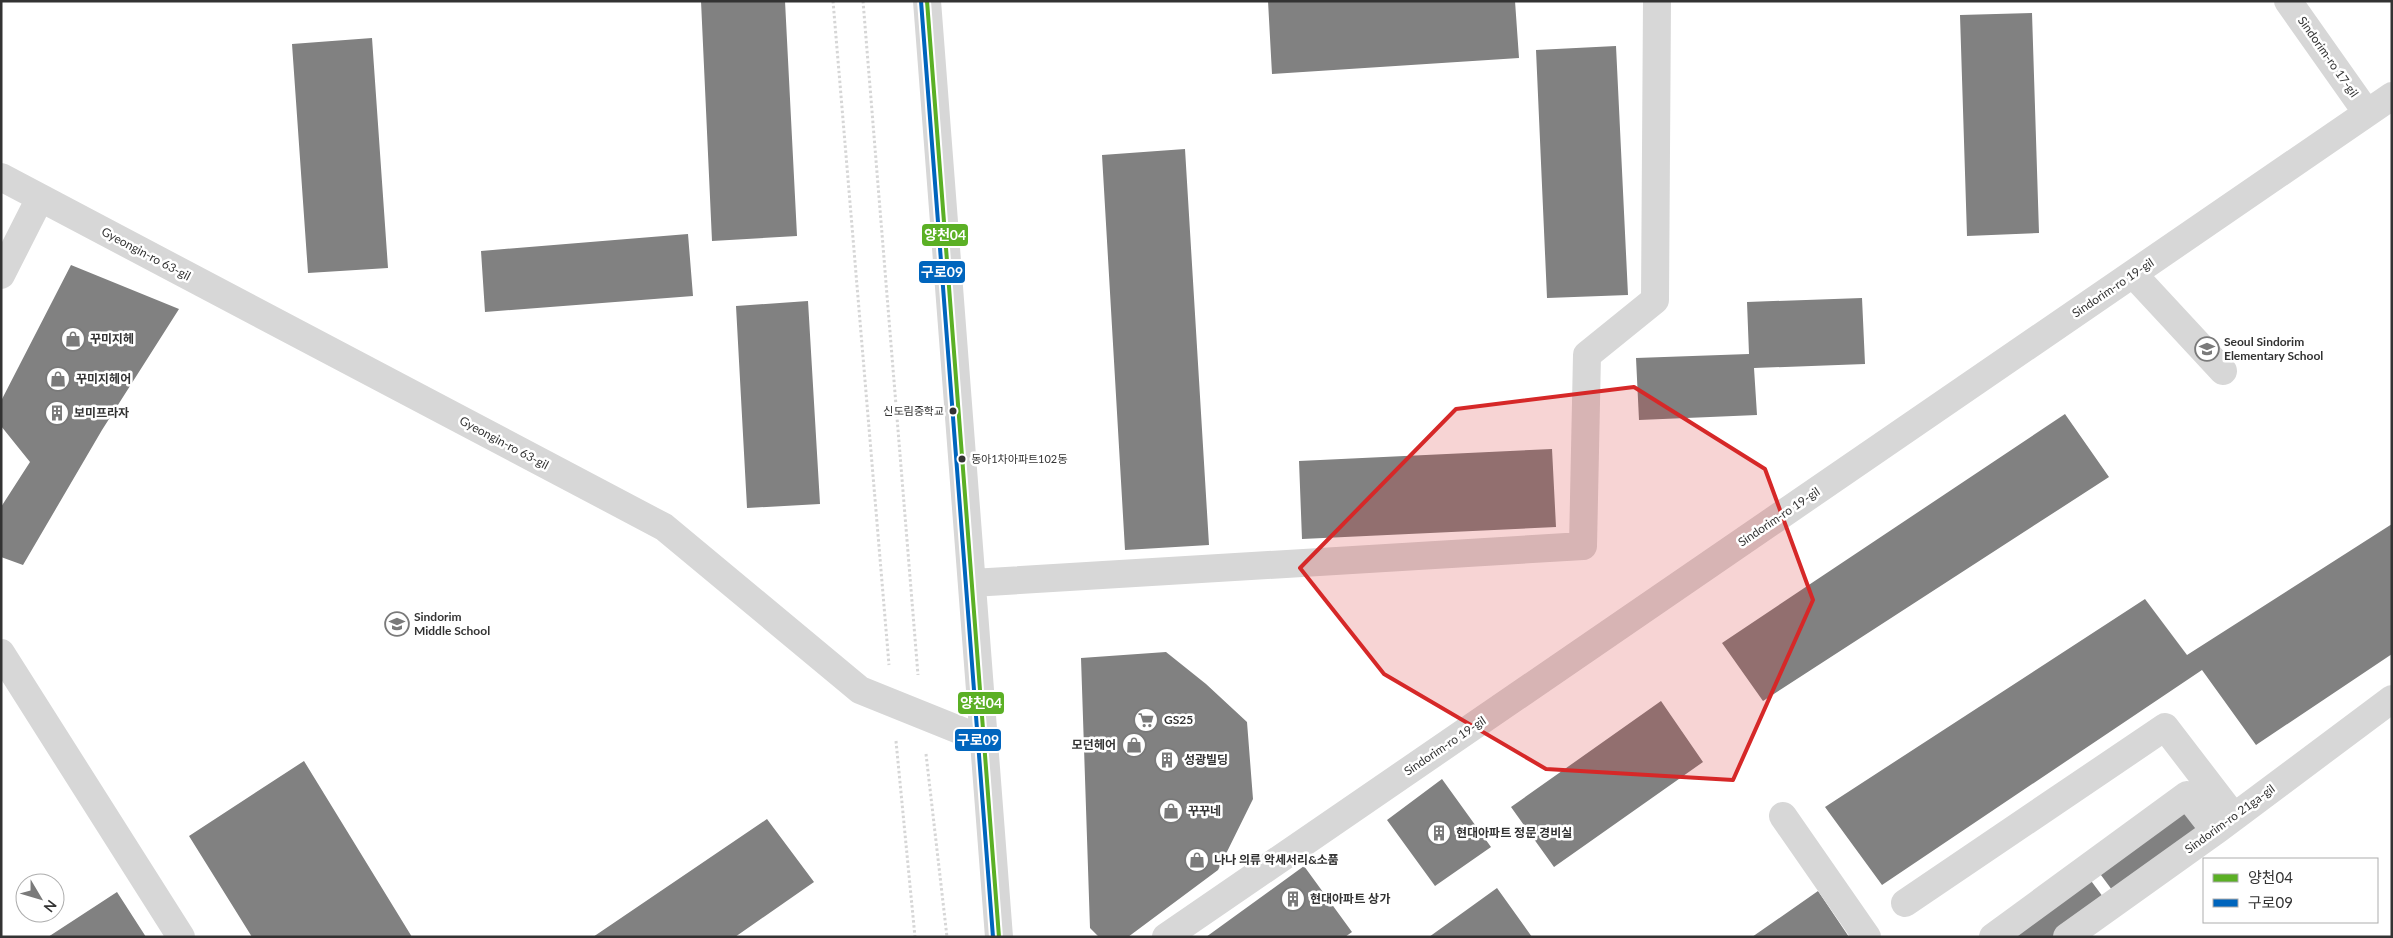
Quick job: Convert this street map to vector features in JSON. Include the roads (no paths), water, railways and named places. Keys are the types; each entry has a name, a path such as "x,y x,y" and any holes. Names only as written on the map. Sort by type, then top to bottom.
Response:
{"street":[{"path":"927,1 999,937"},
{"path":"972,582 1583,546 1587,355 1656,300 1657,1"},
{"name":"Sindorim-ro 17-gil","path":"2288,1 2368,113"},
{"name":"Sindorim-ro 19-gil","path":"1166,937 2392,96"},
{"name":"Gyeongin-ro 63-gil","path":"1,177 664,527 860,690 984,740"},
{"path":"1,275 40,198"},
{"path":"2133,274 2223,371"},
{"path":"1,653 181,937"},
{"name":"Sindorim-ro 21ga-gil","path":"2067,937 2224,824 2392,699"},
{"path":"1905,903 2165,727 2224,824"},
{"path":"1993,937 2187,795 2224,824"},
{"path":"1783,816 1867,937"}],"place":[{"name":"꾸미지헤","path":"73,339"},
{"name":"Seoul Sindorim Elementary School","path":"2207,349"},
{"name":"꾸미지헤어","path":"58,379"},
{"name":"신도림중학교","path":"953,411"},
{"name":"보미프라자","path":"57,413"},
{"name":"동아1차아파트102동","path":"962,459"},
{"name":"Sindorim Middle School","path":"397,624"},
{"name":"GS25","path":"1146,720"},
{"name":"모던헤어","path":"1134,745"},
{"name":"성광빌딩","path":"1167,760"},
{"name":"꾸꾸네","path":"1171,811"},
{"name":"현대아파트 정문 경비실","path":"1439,833"},
{"name":"나나 의류 악세서리&소품","path":"1197,860"},
{"name":"현대아파트 상가","path":"1293,899"}]}
